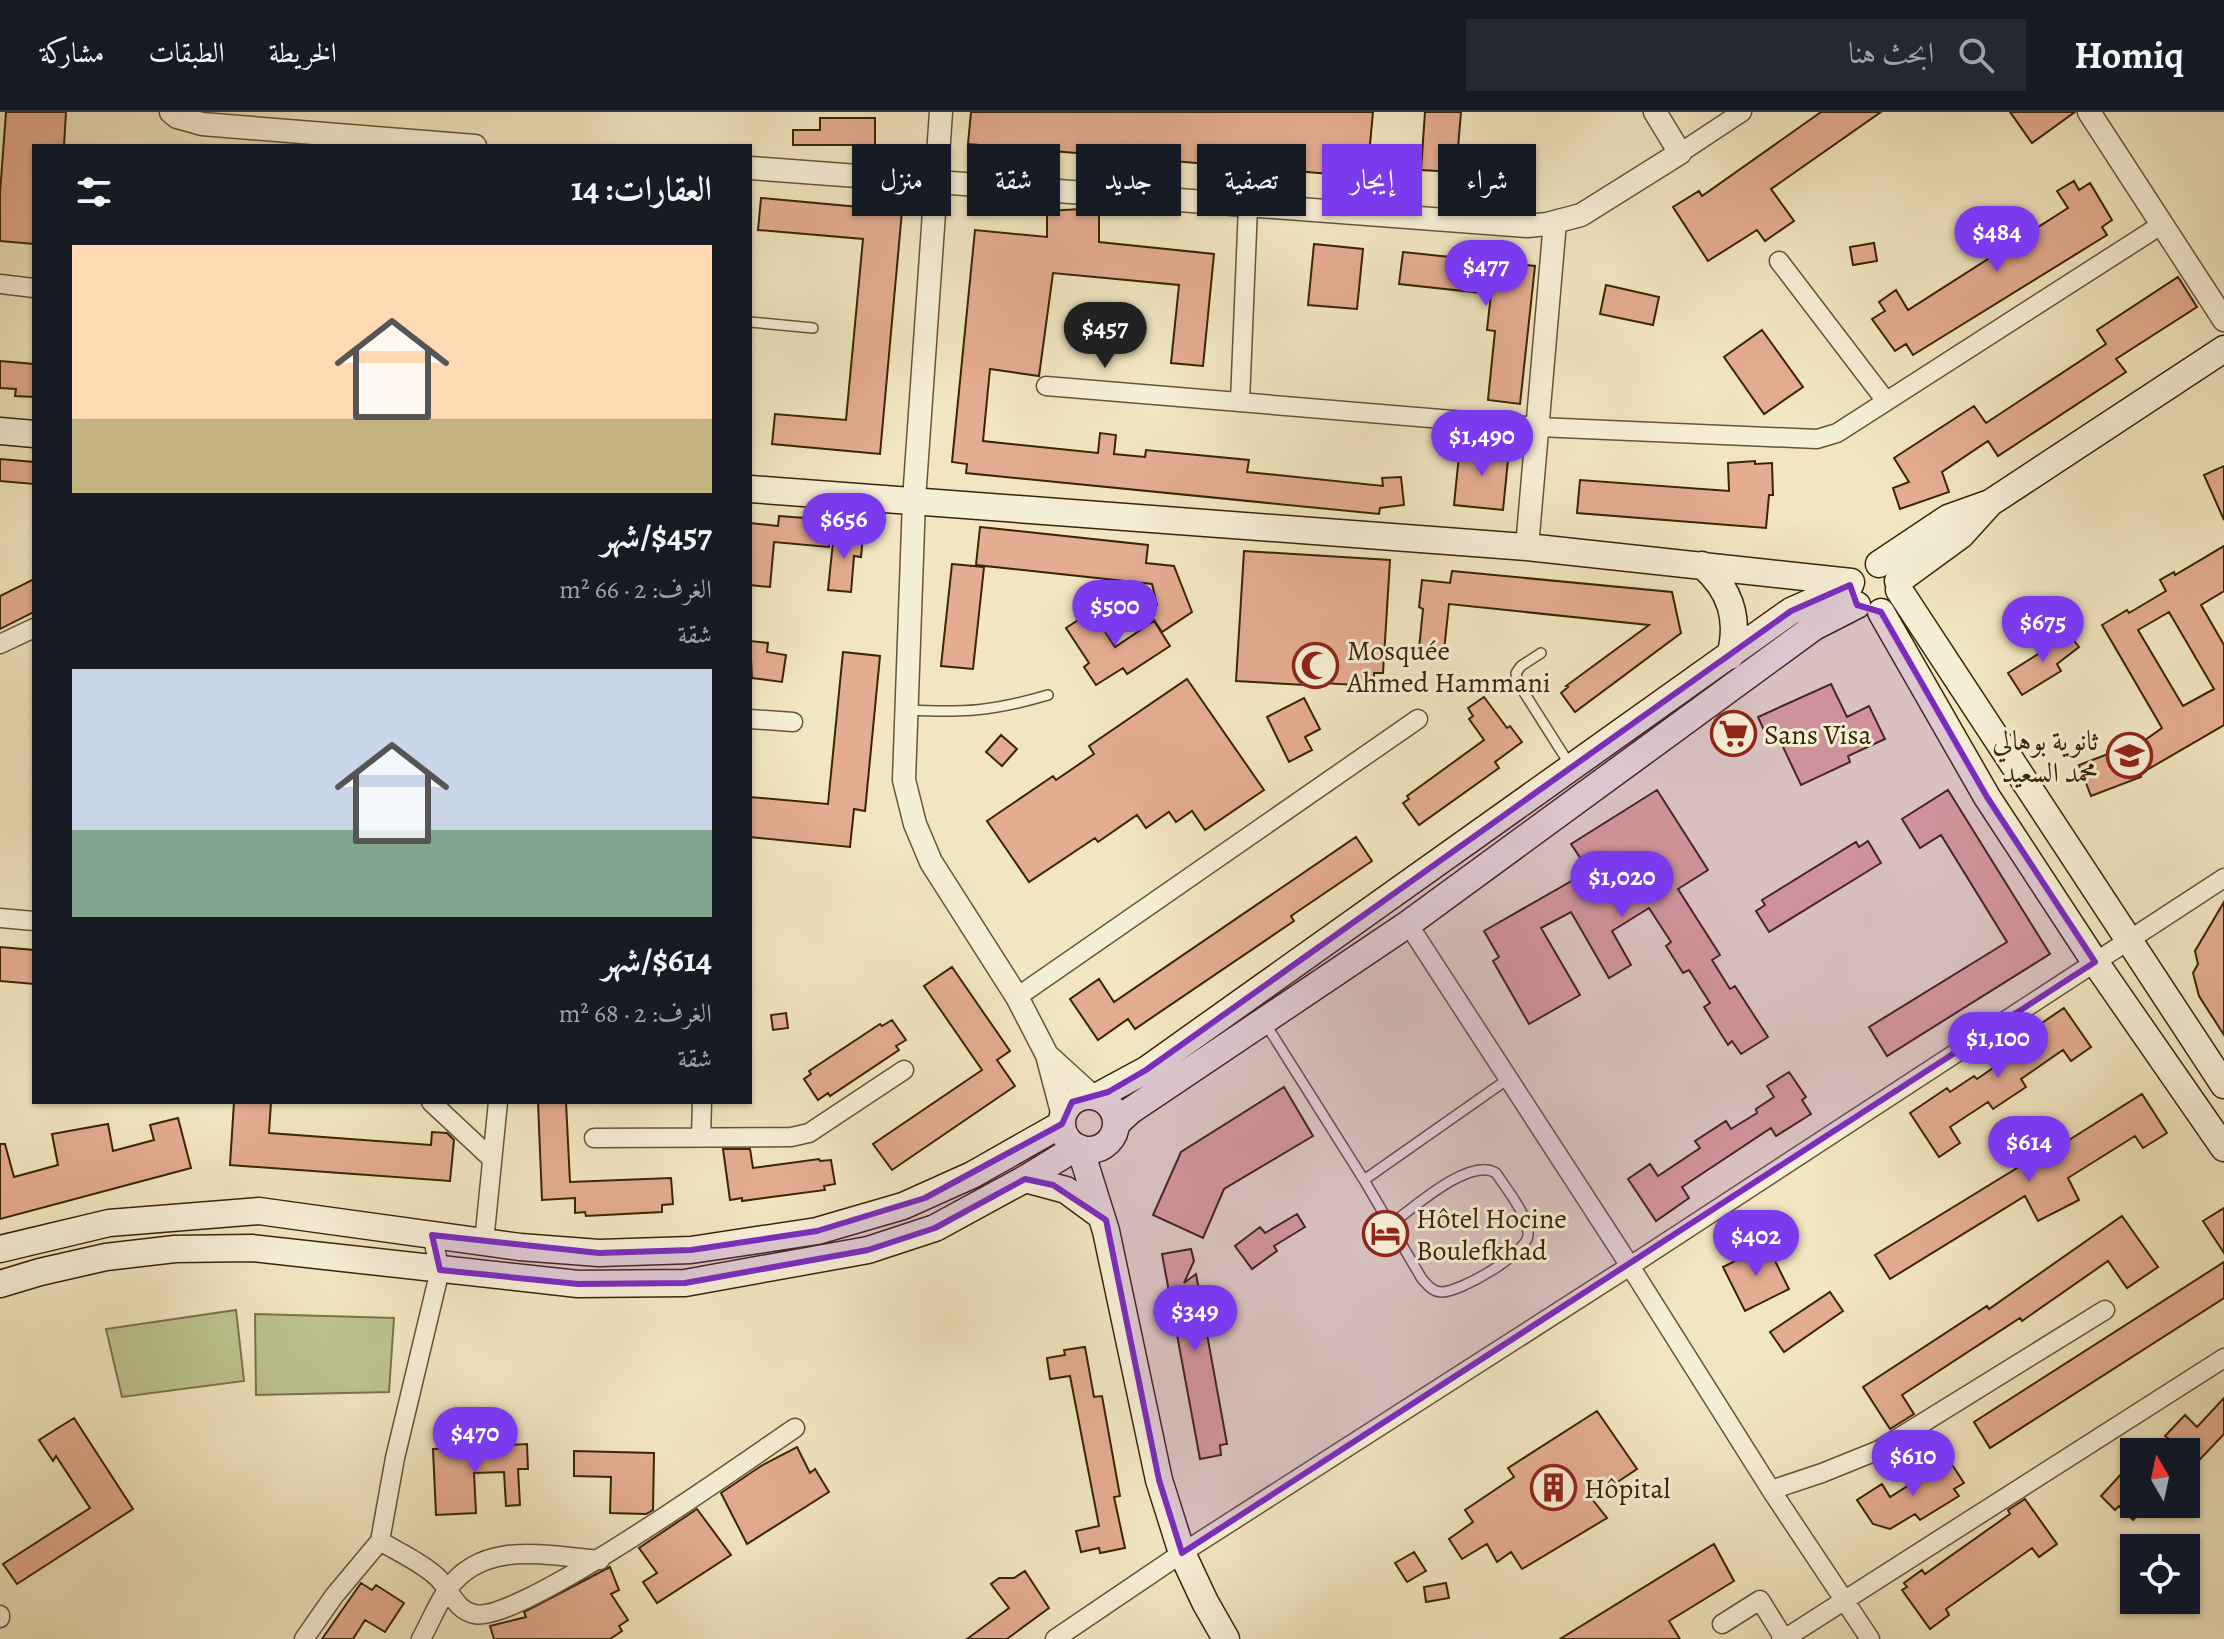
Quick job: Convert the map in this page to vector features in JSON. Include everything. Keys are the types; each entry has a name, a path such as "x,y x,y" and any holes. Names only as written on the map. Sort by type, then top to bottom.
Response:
{"main road":[{"path":"1892,578 1948,518 1990,503 2224,349"},
{"path":"0,431 32,434"},
{"path":"752,489 1527,547 1702,565 1895,601 1892,578"},
{"path":"1702,565 1722,586 1734,613 1734,642 1730,656"},
{"path":"2224,1085 1892,578 1862,568 1860,596 2095,962 2224,1148"},
{"path":"0,1249 109,1223 259,1211 484,1242 599,1253 691,1250 817,1231 925,1198 1000,1160 1063,1120 1072,1102 1095,1097 1146,1070 1800,606 1860,596"},
{"path":"1063,1120 1069,1140 1079,1147 1094,1149 1130,1111 1408,924 1860,596"},
{"path":"1095,1097 1110,1106 1112,1132 1103,1223"},
{"path":"0,1284 106,1257 175,1249 252,1248 578,1284 685,1283 868,1250 935,1228 1079,1147"},
{"path":"1079,1147 1103,1223 1159,1480 1182,1553 1226,1639"},
{"path":"1025,1179 1066,1190 1103,1223"}],"street":[{"path":"171,112 177,117 202,124 294,139 423,144"},
{"path":"938,144 941,112"},
{"path":"1655,112 1680,153"},
{"path":"1306,210 1527,226 1555,222 1581,215 1742,112"},
{"path":"2089,112 2224,320"},
{"path":"752,168 852,176"},
{"path":"951,183 1197,202"},
{"path":"933,216 914,500 904,780 915,824 931,862 1017,997 1047,1055 1063,1120"},
{"path":"1240,402 1248,216"},
{"path":"1527,547 1555,222"},
{"path":"1046,386 1538,427 1817,439 1837,433 2161,225"},
{"path":"1779,261 1886,401"},
{"path":"0,284 32,288"},
{"path":"0,644 32,629"},
{"path":"752,719 793,722"},
{"path":"1017,997 1418,719"},
{"path":"1055,1639 1182,1553 1630,1266 2224,878"},
{"path":"0,918 32,921"},
{"path":"1408,924 1870,1639"},
{"path":"1047,1055 1095,1097"},
{"path":"594,1138 791,1137 809,1133 904,1070"},
{"path":"433,1104 492,1159"},
{"path":"484,1242 498,1104"},
{"path":"701,1137 702,1104"},
{"path":"304,1639 334,1596 380,1541 395,1458 440,1270 432,1235"},
{"path":"1771,1490 1879,1450 2105,1310"},
{"path":"1722,1624 1760,1600 1783,1638 1845,1602 2224,1358"},
{"path":"380,1541 436,1575 461,1609 478,1615 498,1613 600,1560 795,1428"},
{"path":"421,1639 447,1589 465,1570 484,1559 504,1554 600,1560"}],"lane":[{"path":"752,322 813,328"},
{"path":"1541,653 1521,666 1516,673 1518,683 1572,768"},
{"path":"905,710 962,713 1001,708 1048,695"},
{"path":"1264,1022 1364,1180 1390,1225 1422,1279 1432,1290 1444,1293 1458,1289 1517,1254 1528,1241 1529,1233 1524,1219 1490,1168 1479,1168 1454,1179 1390,1225"},
{"path":"1364,1180 1509,1078"}],"highlighted area":[{"path":"1850,585 1857,605 1881,612 1987,797 2095,962 1182,1553 1159,1480 1106,1220 1053,1185 1025,1179 935,1228 868,1250 685,1283 578,1284 440,1270 432,1235 599,1253 691,1250 817,1231 925,1198 1062,1124 1072,1102 1108,1092 1146,1070 1791,611"}],"green space":[{"path":"236,1310 244,1381 122,1397 106,1329"},
{"path":"255,1314 394,1318 389,1392 256,1395"}],"building":[{"path":"6,112 66,112 64,144 32,144 32,244 0,241"},
{"path":"971,112 1373,112 1370,144 1322,144 1322,173 1306,172 1306,144 1197,144 1197,163 1181,162 1181,144 1076,144 1076,153 1060,152 1060,144 968,144"},
{"path":"1425,112 1461,112 1458,144 1438,144 1438,171 1422,170"},
{"path":"1821,112 1881,112 1771,189 1794,221 1765,241 1757,230 1708,261 1673,207 1699,191 1702,196"},
{"path":"2010,112 2075,112 2032,143"},
{"path":"820,118 875,118 875,144 793,145 793,130 820,130"},
{"path":"2074,181 2079,190 2090,183 2112,220 2102,227 2107,235 1913,355 1906,344 1895,351 1872,319 1885,311 1879,302 1896,290 1908,310 2068,208 2057,191"},
{"path":"761,198 852,206 852,216 902,216 880,454 772,444 775,414 846,420 863,239 758,230"},
{"path":"1076,209 1076,216 1099,216 1099,242 1214,254 1203,366 1171,363 1179,285 1053,273 1039,376 990,369 983,441 1098,453 1100,433 1116,435 1114,454 1145,457 1146,450 1249,460 1247,472 1383,486 1382,478 1401,477 1404,505 1380,508 1379,514 966,473 967,464 952,462 975,230 1047,237 1047,216 1060,216 1060,210"},
{"path":"1874,243 1877,261 1853,265 1850,247"},
{"path":"1314,244 1363,249 1357,309 1308,305"},
{"path":"1403,252 1535,266 1520,404 1488,400 1495,331 1487,330 1491,294 1399,284"},
{"path":"2178,277 2197,307 2116,359 2126,372 1998,456 1988,441 1942,472 1949,492 1900,509 1893,488 1909,482 1894,458 1974,406 1986,423 2106,344 2097,330"},
{"path":"1606,285 1659,297 1653,325 1600,314"},
{"path":"1762,330 1803,387 1764,414 1724,357"},
{"path":"0,361 32,364 32,397 15,396 16,389 0,388"},
{"path":"1460,445 1509,450 1503,510 1454,505"},
{"path":"0,459 32,462 32,484 0,481"},
{"path":"1755,461 1755,464 1772,463 1773,495 1769,495 1766,528 1577,513 1580,480 1729,491 1728,463"},
{"path":"2224,466 2224,520 2204,475"},
{"path":"779,516 831,520 829,547 774,542 770,587 752,585 752,523 778,526"},
{"path":"980,527 1148,545 1146,563 1174,566 1192,612 1162,632 1148,611 1157,605 1152,584 976,565"},
{"path":"834,533 863,535 861,557 854,556 851,592 828,590"},
{"path":"2224,546 2224,591 2201,605 2224,645 2224,725 2140,774 2141,777 2091,796 2079,765 2145,740 2162,728 2102,625 2166,591 2160,580 2174,572 2175,575","holes":["2169,612 2214,689 2183,706 2138,630"]},
{"path":"1244,551 1390,560 1383,673 1374,673 1374,686 1236,681"},
{"path":"952,564 984,567 973,669 941,666"},
{"path":"1452,571 1672,592 1681,633 1575,712 1561,693 1566,686 1649,625 1449,604 1444,651 1419,649 1422,580 1450,583"},
{"path":"32,580 32,613 0,629 0,596"},
{"path":"1092,611 1115,647 1154,621 1170,646 1127,674 1123,668 1096,685 1084,667 1089,663 1066,628"},
{"path":"2066,630 2079,647 2057,664 2061,671 2022,695 2008,673 2054,644 2052,641"},
{"path":"752,641 768,643 767,652 786,655 782,682 752,678"},
{"path":"843,652 880,656 865,811 854,809 850,847 752,837 752,797 828,804"},
{"path":"1187,679 1264,790 1205,830 1192,811 1176,822 1169,812 1146,828 1137,815 1098,842 1095,838 1029,882 987,821 1053,776 1056,780 1094,754 1089,746"},
{"path":"1831,684 1847,717 1869,706 1885,739 1848,756 1850,762 1801,785 1776,732 1767,737 1758,717"},
{"path":"1484,697 1507,728 1510,726 1522,742 1495,762 1499,768 1419,825 1403,803 1409,799 1407,796 1484,740 1469,719 1473,716 1468,708"},
{"path":"1304,698 1320,729 1305,737 1312,750 1289,762 1267,717"},
{"path":"1001,735 1017,749 1002,766 986,752"},
{"path":"1657,790 1708,870 1678,889 1720,955 1712,960 1730,989 1735,986 1768,1037 1741,1054 1732,1041 1728,1045 1704,1007 1710,1003 1689,970 1683,973 1666,946 1671,942 1649,908 1612,931 1631,965 1609,978 1571,912 1541,928 1580,995 1529,1024 1493,961 1499,957 1484,931 1589,871 1571,844"},
{"path":"1948,790 2050,954 1887,1056 1869,1027 2007,942 1941,835 1920,848 1902,819"},
{"path":"1356,837 1372,861 1291,916 1294,921 1135,1029 1128,1019 1098,1040 1070,999 1099,979 1114,1002"},
{"path":"1868,841 1881,863 1769,932 1756,911 1765,905 1762,900 1856,842 1859,847"},
{"path":"2224,902 2224,1035 2199,996 2193,973 2198,964 2195,951"},
{"path":"0,947 32,950 32,984 0,981"},
{"path":"952,967 1010,1051 997,1060 1015,1086 892,1170 873,1144 982,1070 924,986"},
{"path":"2064,1008 2091,1047 2071,1061 2063,1050 2021,1079 2026,1087 1993,1109 1988,1102 1950,1127 1960,1143 1939,1157 1910,1113 1947,1088 1950,1092 1974,1076 1977,1079 2030,1038 2027,1033"},
{"path":"786,1013 788,1028 773,1030 771,1015"},
{"path":"892,1020 906,1040 896,1046 899,1050 830,1096 828,1093 818,1100 804,1079 811,1074 809,1071 880,1024 882,1026"},
{"path":"1789,1072 1806,1097 1802,1100 1811,1114 1776,1136 1771,1128 1682,1187 1689,1198 1656,1221 1628,1179 1650,1164 1658,1176 1700,1148 1695,1141 1726,1121 1731,1129 1757,1113 1756,1109 1774,1097 1767,1086"},
{"path":"1284,1087 1313,1136 1224,1189 1203,1238 1153,1215 1181,1152"},
{"path":"2142,1094 2167,1133 2143,1148 2135,1136 2068,1178 2079,1200 2038,1221 2025,1196 1890,1279 1875,1255"},
{"path":"234,1104 271,1104 269,1133 431,1145 432,1132 447,1133 454,1140 450,1181 230,1165"},
{"path":"538,1104 566,1104 570,1182 671,1178 673,1204 662,1205 662,1212 586,1216 585,1212 575,1213 575,1198 542,1200"},
{"path":"178,1118 191,1168 0,1219 0,1144 5,1144 14,1177 58,1165 52,1134 108,1124 113,1151 154,1140 150,1125"},
{"path":"723,1149 750,1149 753,1168 831,1160 835,1184 824,1186 825,1190 730,1200"},
{"path":"2224,1208 2224,1253 2203,1221"},
{"path":"1297,1214 1305,1227 1274,1246 1277,1251 1252,1269 1235,1246 1260,1227 1265,1233"},
{"path":"2122,1216 2158,1267 2127,1288 2108,1261 2022,1321 2020,1318 1902,1395 1914,1414 1890,1429 1863,1387 1987,1306 1989,1309"},
{"path":"1767,1245 1789,1289 1745,1311 1723,1267"},
{"path":"1191,1249 1194,1261 1184,1283 1196,1274 1227,1444 1220,1445 1221,1455 1200,1459 1162,1254"},
{"path":"2224,1262 2224,1298 1990,1448 1974,1422"},
{"path":"1830,1292 1843,1311 1784,1352 1770,1332"},
{"path":"1085,1347 1094,1397 1102,1396 1120,1496 1114,1497 1125,1548 1100,1553 1099,1548 1081,1552 1076,1531 1099,1526 1070,1376 1050,1379 1047,1358 1065,1355 1064,1350"},
{"path":"2224,1398 2224,1434 2200,1459 2200,1438 2165,1436 2185,1415 2197,1427"},
{"name":"Hôpital","path":"1597,1411 1637,1469 1592,1499 1607,1518 1522,1569 1511,1552 1497,1562 1487,1544 1462,1559 1449,1539 1473,1522 1465,1510 1514,1477 1508,1468"},
{"path":"74,1418 133,1509 17,1584 3,1564 90,1508 56,1456 53,1461 39,1440"},
{"path":"527,1444 528,1469 518,1469 520,1505 506,1506 504,1472 474,1473 476,1513 436,1515 433,1449"},
{"path":"797,1447 810,1473 815,1469 829,1492 747,1544 721,1493"},
{"path":"574,1451 654,1453 653,1510 646,1514 610,1513 611,1477 574,1476"},
{"path":"1949,1460 1964,1483 1954,1489 1959,1496 1920,1520 1915,1514 1890,1529 1873,1524 1857,1500 1882,1484 1890,1497"},
{"path":"2120,1475 2120,1507 2115,1510 2101,1496"},
{"path":"2025,1499 2057,1544 2039,1557 2032,1548 1946,1609 1949,1615 1930,1629 1902,1590 1907,1587 1904,1583 1922,1570 1925,1574 2010,1514 2008,1510"},
{"path":"697,1509 731,1555 657,1603 643,1582 657,1573 639,1548"},
{"path":"1714,1544 1734,1581 1669,1621 1680,1639 1560,1639"},
{"path":"1414,1552 1426,1571 1407,1582 1395,1563"},
{"path":"610,1567 619,1590 611,1594 628,1620 619,1626 622,1631 610,1639 494,1639 490,1626 526,1617 524,1612"},
{"path":"1025,1571 1049,1608 1007,1639 967,1639 1009,1608 991,1584 999,1578 1014,1578"},
{"path":"361,1583 372,1590 376,1585 404,1603 385,1632 365,1620 353,1639 322,1639"},
{"path":"1446,1583 1449,1598 1426,1602 1424,1587"}],"place":[{"name":"Mosquée Ahmed Hammani","path":"1316,666"},
{"name":"Sans Visa","path":"1733,734"},
{"name":"ثانوية بوهالي محمد السعيد","path":"2129,756"},
{"name":"Hôtel Hocine Boulefkhad","path":"1385,1234"},
{"name":"Hôpital","path":"1553,1488"}]}
